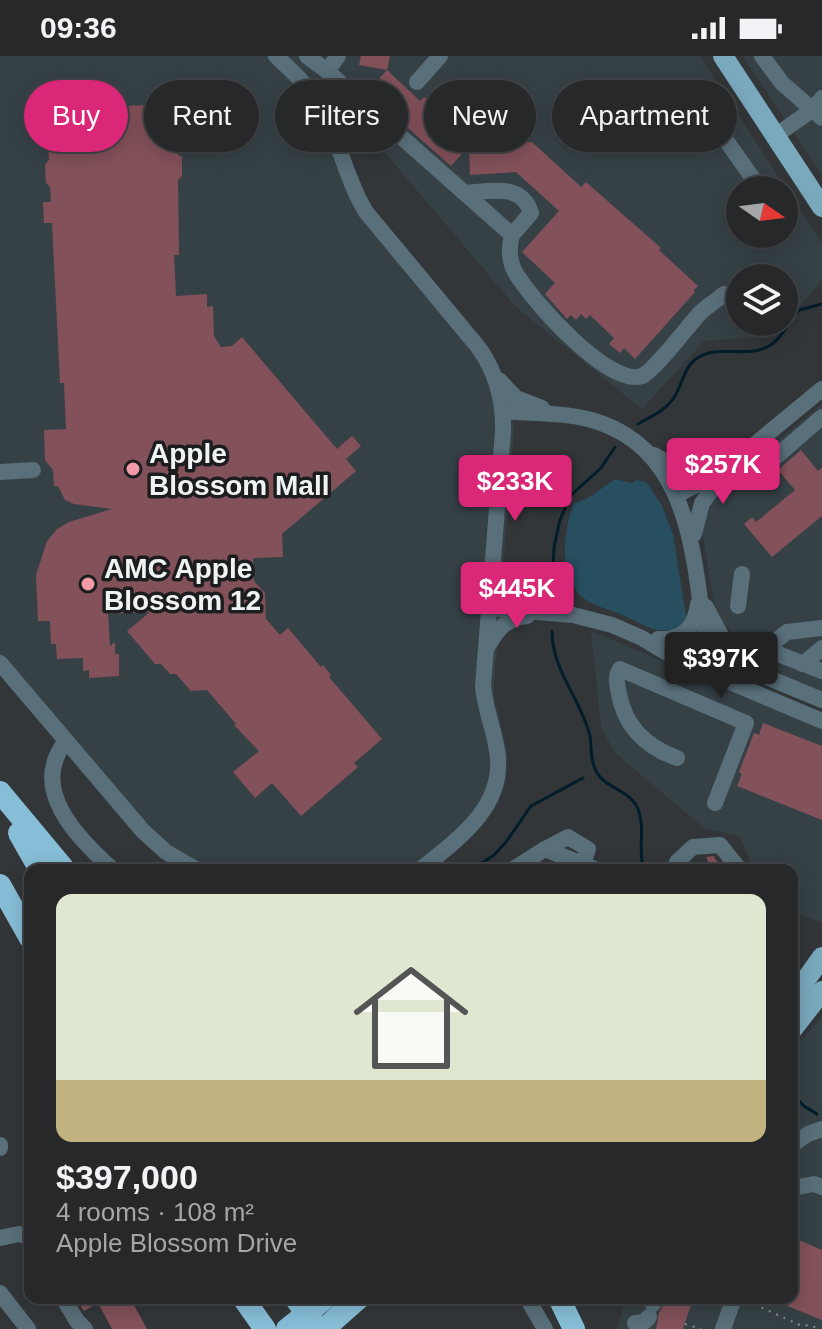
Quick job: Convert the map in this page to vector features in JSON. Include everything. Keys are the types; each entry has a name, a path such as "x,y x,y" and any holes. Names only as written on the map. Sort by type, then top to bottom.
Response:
{"highway":[{"path":"0,792 60,864"},
{"path":"0,803 36,864"},
{"path":"0,885 24,927"},
{"path":"248,1304 264,1329"},
{"path":"300,1304 321,1329 352,1304"},
{"path":"287,1329 318,1304"},
{"path":"562,1304 574,1329"}],"main road":[{"path":"723,56 822,207"},
{"path":"798,991 822,957"},
{"path":"798,1022 822,991"}],"street":[{"path":"276,56 306,85 322,108 353,188 366,212 478,347 494,373 516,398 574,418"},
{"path":"307,56 512,235"},
{"path":"327,71 338,56"},
{"path":"417,82 440,56"},
{"path":"762,56 782,83 819,108 775,136"},
{"path":"734,152 751,176"},
{"path":"466,193 514,192 529,206 531,213 512,235 509,245 513,268 563,331 617,373 629,378 645,375 702,311 724,294"},
{"path":"427,864 477,819 494,790 498,759 484,703 503,411 494,373"},
{"path":"677,495 708,480 736,461 822,389"},
{"path":"503,411 574,418 607,425 671,465 685,469 706,469 736,461"},
{"path":"749,480 822,417"},
{"path":"501,451 510,434 523,422 574,418"},
{"path":"640,447 662,471 677,495 692,543 708,665"},
{"path":"692,543 702,503 736,461"},
{"path":"0,472 33,470"},
{"path":"492,566 500,587 508,597 548,612"},
{"path":"738,606 742,574"},
{"path":"642,638 666,640 683,635 697,614 699,591"},
{"path":"699,591 733,655 764,676"},
{"path":"488,608 593,619 642,638 678,660 764,676 822,700"},
{"path":"485,652 507,621 548,612"},
{"path":"822,628 783,634 770,645 778,654 822,671"},
{"path":"803,664 822,648"},
{"path":"764,676 778,654"},
{"path":"0,663 154,842 186,864"},
{"path":"708,665 822,721"},
{"path":"677,758 651,747 624,715 616,678 620,669 746,723 715,803"},
{"path":"66,741 52,762 50,781 53,791 75,830 107,864"},
{"path":"678,864 693,847 720,845 735,864"},
{"path":"521,864 545,849 582,864"},
{"path":"798,1141 822,1129"},
{"path":"798,1187 814,1184 822,1187"},
{"path":"0,1238 24,1235"},
{"path":"0,1293 28,1329"},
{"path":"66,1304 76,1326"},
{"path":"530,1304 545,1329"},
{"path":"723,1329 732,1304"}],"path":[{"path":"754,1304 802,1328 810,1325 819,1329"},
{"path":"685,1324 701,1329"}],"shaded area":[{"name":"Apple Blossom Mall","path":"0,56 700,56 716,80 552,80 552,152 737,152 737,113 778,176 726,176 726,248 798,248 798,207 822,244 822,280 798,309 798,264 726,264 726,336 775,336 704,341 642,409 515,306 385,152 408,152 408,80 275,80 275,152 348,152 372,208 485,341 498,363 510,397 514,430 494,685 507,751 506,782 498,803 483,825 441,864 169,864 136,837 0,676"},
{"path":"742,56 822,56 822,175 767,92"},
{"path":"822,404 822,691 786,676 746,651 722,621 713,599 702,530 711,496"},
{"path":"616,479 631,483 637,480 646,482 661,504 673,534 686,616 680,629 650,628 591,603 582,597 569,576 565,552 574,503"},
{"path":"591,631 822,728 822,923 798,913 798,864 751,864 740,836 704,828 615,753 601,727"},
{"path":"822,1017 822,1329 617,1329 624,1304 798,1304 798,1044"}],"building":[{"path":"361,56 390,56 387,70 359,65"},
{"path":"387,70 398,80 378,80"},
{"path":"408,90 420,101 424,97 424,142 408,128"},
{"path":"144,105 144,152 177,152 182,157 182,176 178,180 179,255 174,255 176,296 207,294 207,307 213,306 214,336 221,347 232,346 242,337 337,449 352,436 361,446 346,459 356,471 282,534 283,557 253,558 254,581 265,593 266,619 280,635 288,628 321,667 323,665 331,675 329,677 382,739 354,763 358,767 301,816 272,783 255,798 233,772 259,751 207,690 191,691 176,674 170,674 161,664 155,664 127,631 150,612 108,614 110,646 115,642 115,654 119,654 119,676 89,678 89,670 83,671 83,658 57,659 56,644 51,644 50,621 38,621 36,575 47,541 57,529 69,522 112,509 65,500 58,486 54,486 53,470 45,460 44,430 66,429 64,383 60,383 52,223 44,223 43,202 51,202 45,165 49,160 49,152 128,152 128,106"},
{"path":"536,146 581,187 586,182 661,248 659,250 698,286 695,292 635,359 624,348 620,353 609,344 614,338 590,315 586,319 581,314 576,320 571,315 567,319 545,294 555,283 522,252 559,211 516,172 470,175 469,152 536,152"},
{"path":"435,152 464,152 451,166"},
{"path":"801,450 818,471 822,468 822,516 772,557 744,524 752,517 756,522 795,490 778,470"},
{"path":"763,723 822,746 822,820 737,786 754,733 759,735"},
{"path":"714,856 720,864 709,864 706,857"},
{"path":"798,1240 822,1250 822,1320 783,1304 798,1304"},
{"path":"80,1304 96,1304 84,1311"},
{"path":"99,1304 133,1304 147,1329 112,1329"},
{"path":"664,1304 691,1304 683,1329 656,1329"}],"waterway":[{"path":"638,424 669,403 690,365 699,357 708,353 763,349 780,337 799,310 822,304"},
{"path":"552,597 554,547 560,520 571,495 601,468 615,447"},
{"path":"552,631 557,659 586,723 597,773 606,783 630,798 638,809 643,864"},
{"path":"481,864 506,842 531,806 583,778"},
{"path":"798,1100 817,1114"}],"place":[{"name":"Apple Blossom Mall","path":"133,469"},
{"name":"AMC Apple Blossom 12","path":"88,584"}]}
